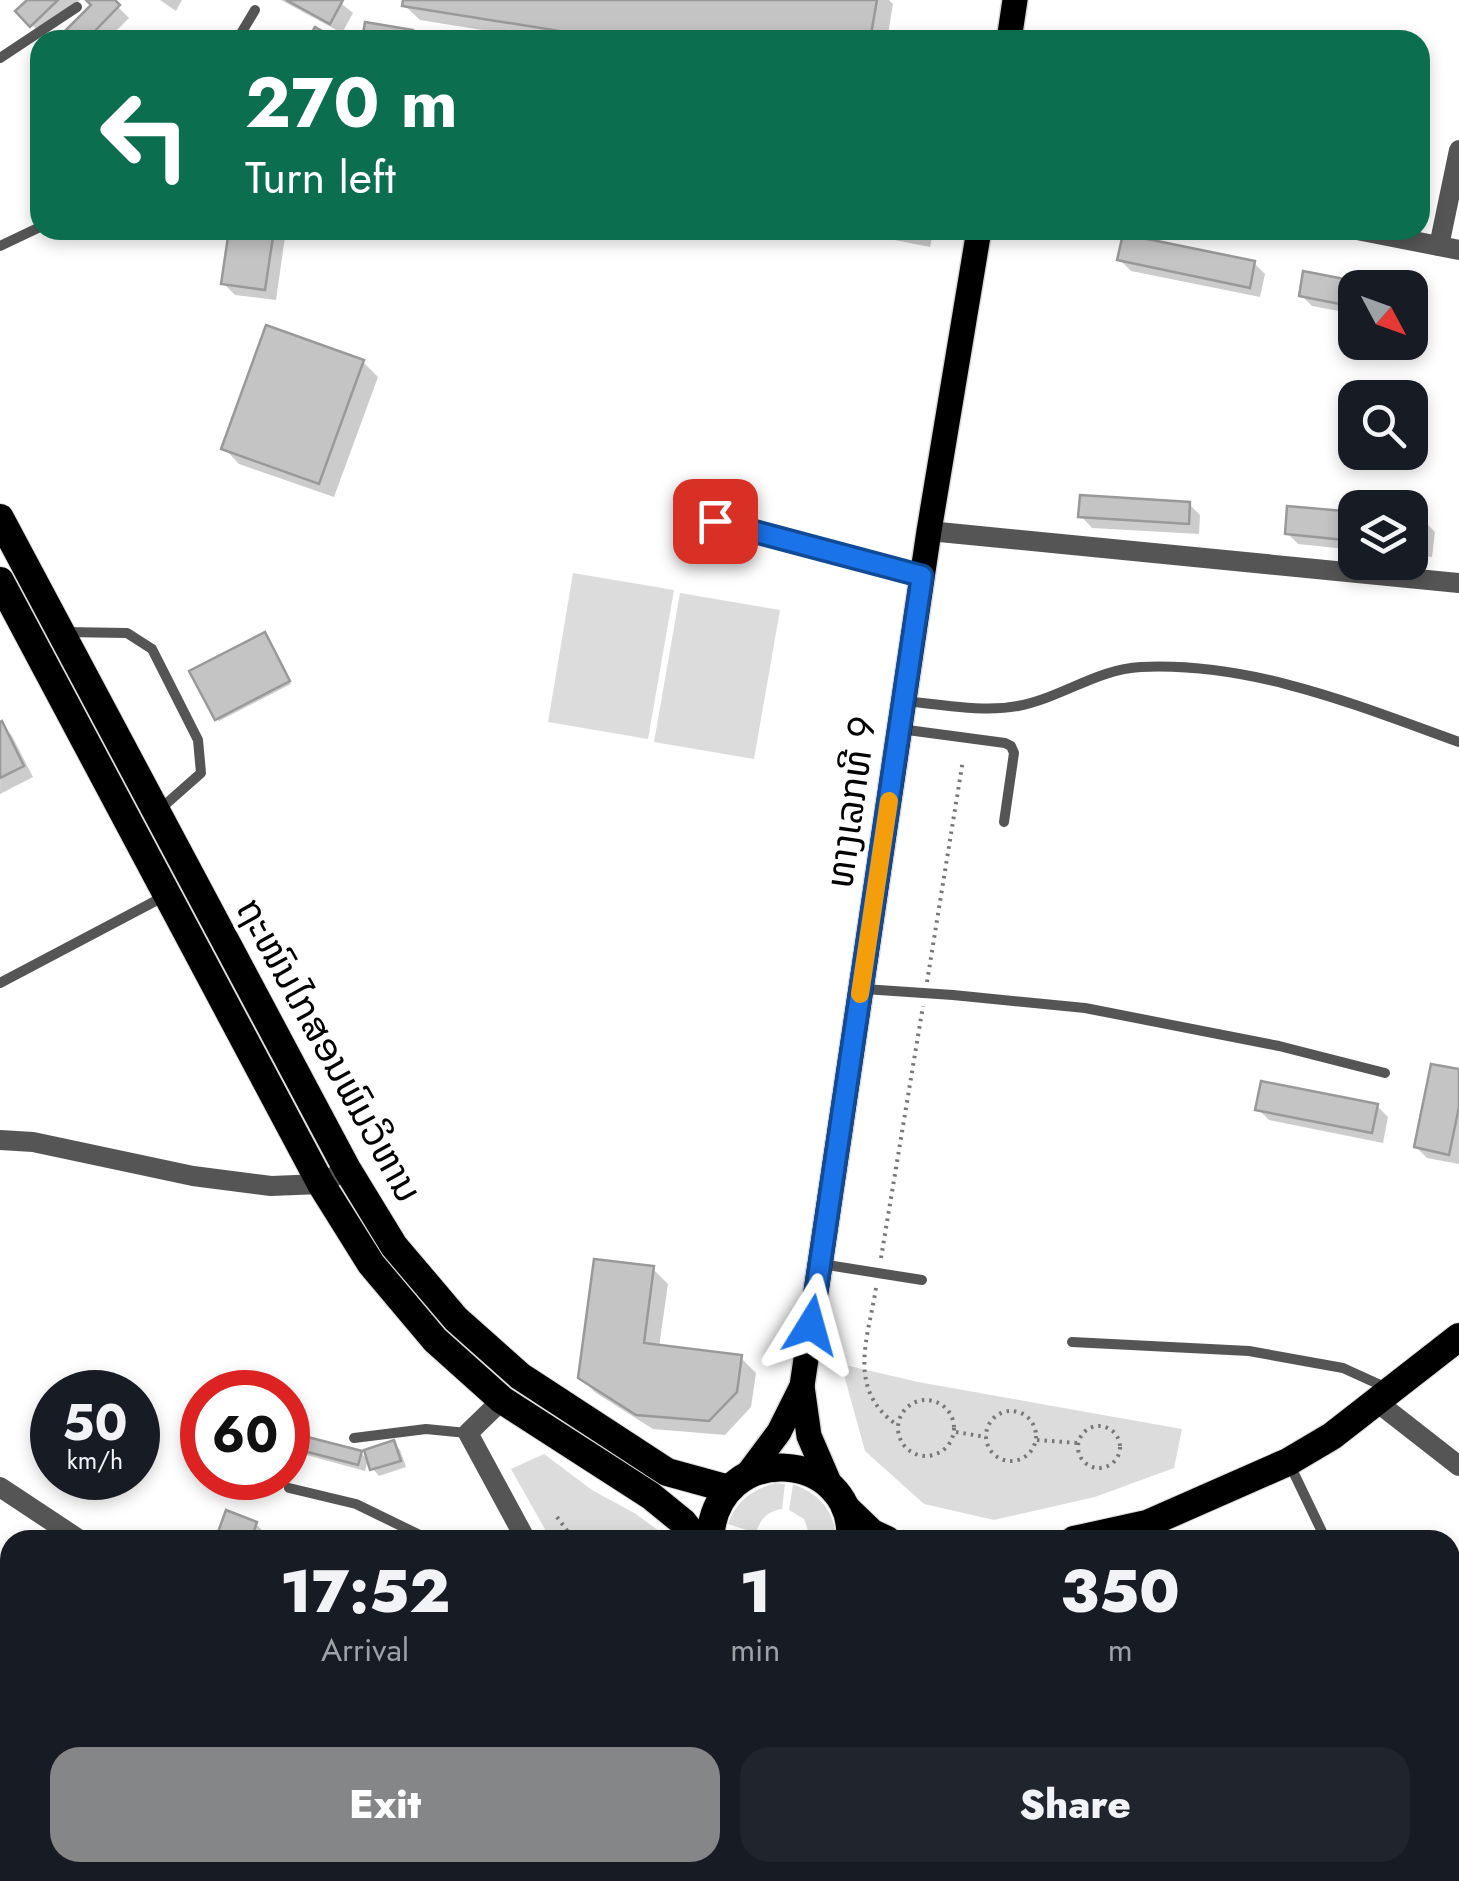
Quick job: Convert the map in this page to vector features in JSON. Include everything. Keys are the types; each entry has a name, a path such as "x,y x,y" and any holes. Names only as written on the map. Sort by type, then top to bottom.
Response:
{"highway":[{"name":"ຖະໜົນໄກສອນພົມວິຫານ","path":"0,518 346,1169 394,1246 456,1319 520,1376 667,1472 738,1482"},
{"name":"ຖະໜົນໄກສອນພົມວິຫານ","path":"0,581 321,1184 371,1264 435,1340 502,1400 651,1496 690,1530"},
{"path":"1120,1530 1147,1524 1288,1462 1332,1436 1459,1337"},
{"path":"711,1530 718,1505 738,1482 768,1467 791,1467 813,1474 870,1530"},
{"path":"838,1497 851,1530"}],"main road":[{"path":"1010,30 1015,0"},
{"name":"ທາງເລກທີ 9","path":"838,1497 809,1436 802,1386 922,576 977,240"},
{"name":"ທາງເລກທີ 9","path":"738,1482 780,1432 802,1386"}],"street":[{"path":"1408,240 1449,248 1459,150"},
{"path":"929,531 1459,583"},
{"path":"0,1140 32,1142 192,1176 271,1186 321,1184 346,1169"},
{"path":"1385,1396 1459,1466"},
{"path":"502,1400 468,1433 520,1530"},
{"path":"0,1487 65,1530"}],"lane":[{"path":"42,30 77,7"},
{"path":"243,30 255,10"},
{"path":"0,58 30,38"},
{"path":"0,246 30,232"},
{"path":"715,521 922,576"},
{"path":"60,632 127,633 152,649 198,740 201,772 134,830"},
{"path":"904,700 972,707 1017,706 1092,678 1137,667 1200,668 1266,679 1348,701 1459,742"},
{"path":"900,729 1011,746 1014,754 1004,822"},
{"path":"0,982 168,895"},
{"path":"861,988 1085,1008 1278,1046 1385,1073"},
{"path":"820,1264 922,1280"},
{"path":"1072,1342 1266,1354 1343,1368 1385,1396"},
{"path":"354,1438 426,1429 468,1433"},
{"path":"1288,1462 1321,1530"},
{"path":"310,1493 356,1504 409,1530"}],"path":[{"path":"897,1425 906,1408 930,1400 951,1414 954,1432 946,1448 937,1454 918,1455 909,1451 902,1444 897,1425 865,1386 863,1364 963,760"},
{"path":"1013,1411 1033,1424 1036,1440 1028,1454 1013,1461 992,1452 986,1437 991,1421 1013,1411"},
{"path":"1103,1426 1118,1439 1120,1452 1112,1464 1098,1469 1080,1458 1078,1443 1084,1432 1103,1426"},
{"path":"954,1432 986,1437"},
{"path":"1036,1440 1078,1443"},
{"path":"557,1517 567,1530"}],"shaded area":[{"path":"573,573 674,590 648,739 548,722"},
{"path":"680,593 780,610 754,759 654,742"},
{"path":"841,1364 918,1382 1182,1429 1174,1468 1095,1497 994,1520 924,1504 865,1451"},
{"path":"544,1454 592,1490 658,1530 545,1530 511,1469"},
{"path":"785,1484 782,1509 765,1516 757,1530 728,1524 735,1509 759,1489"},
{"path":"793,1484 824,1504 835,1530 808,1530 804,1519 789,1510"}],"building":[{"path":"27,0 58,0 30,27 15,11"},
{"path":"86,0 115,0 120,5 96,30 66,30 91,5"},
{"path":"286,0 343,0 330,24"},
{"path":"403,0 877,0 872,30 553,30 402,6"},
{"path":"365,22 413,30 364,30"},
{"path":"228,240 272,240 265,290 221,284"},
{"path":"1122,240 1152,240 1255,261 1250,288 1117,260"},
{"path":"1303,271 1338,278 1338,304 1299,296"},
{"path":"266,325 364,360 319,484 221,449"},
{"path":"1080,495 1190,502 1189,524 1078,517"},
{"path":"1287,506 1338,510 1338,539 1285,534"},
{"path":"265,632 290,681 215,720 189,671"},
{"path":"0,722 24,766 0,778"},
{"path":"1431,1064 1459,1069 1459,1107 1449,1155 1414,1147"},
{"path":"1261,1081 1378,1104 1372,1133 1255,1110"},
{"path":"594,1259 654,1266 644,1343 742,1355 737,1392 709,1421 636,1415 578,1378"},
{"path":"310,1438 362,1451 358,1465 310,1453"},
{"path":"394,1440 401,1461 370,1470 364,1450"},
{"path":"226,1510 257,1522 254,1530 219,1530"}],"slow traffic":[{"path":"860,994 889,801"}],"route":[{"path":"715,521 922,576 811,1325"}]}
